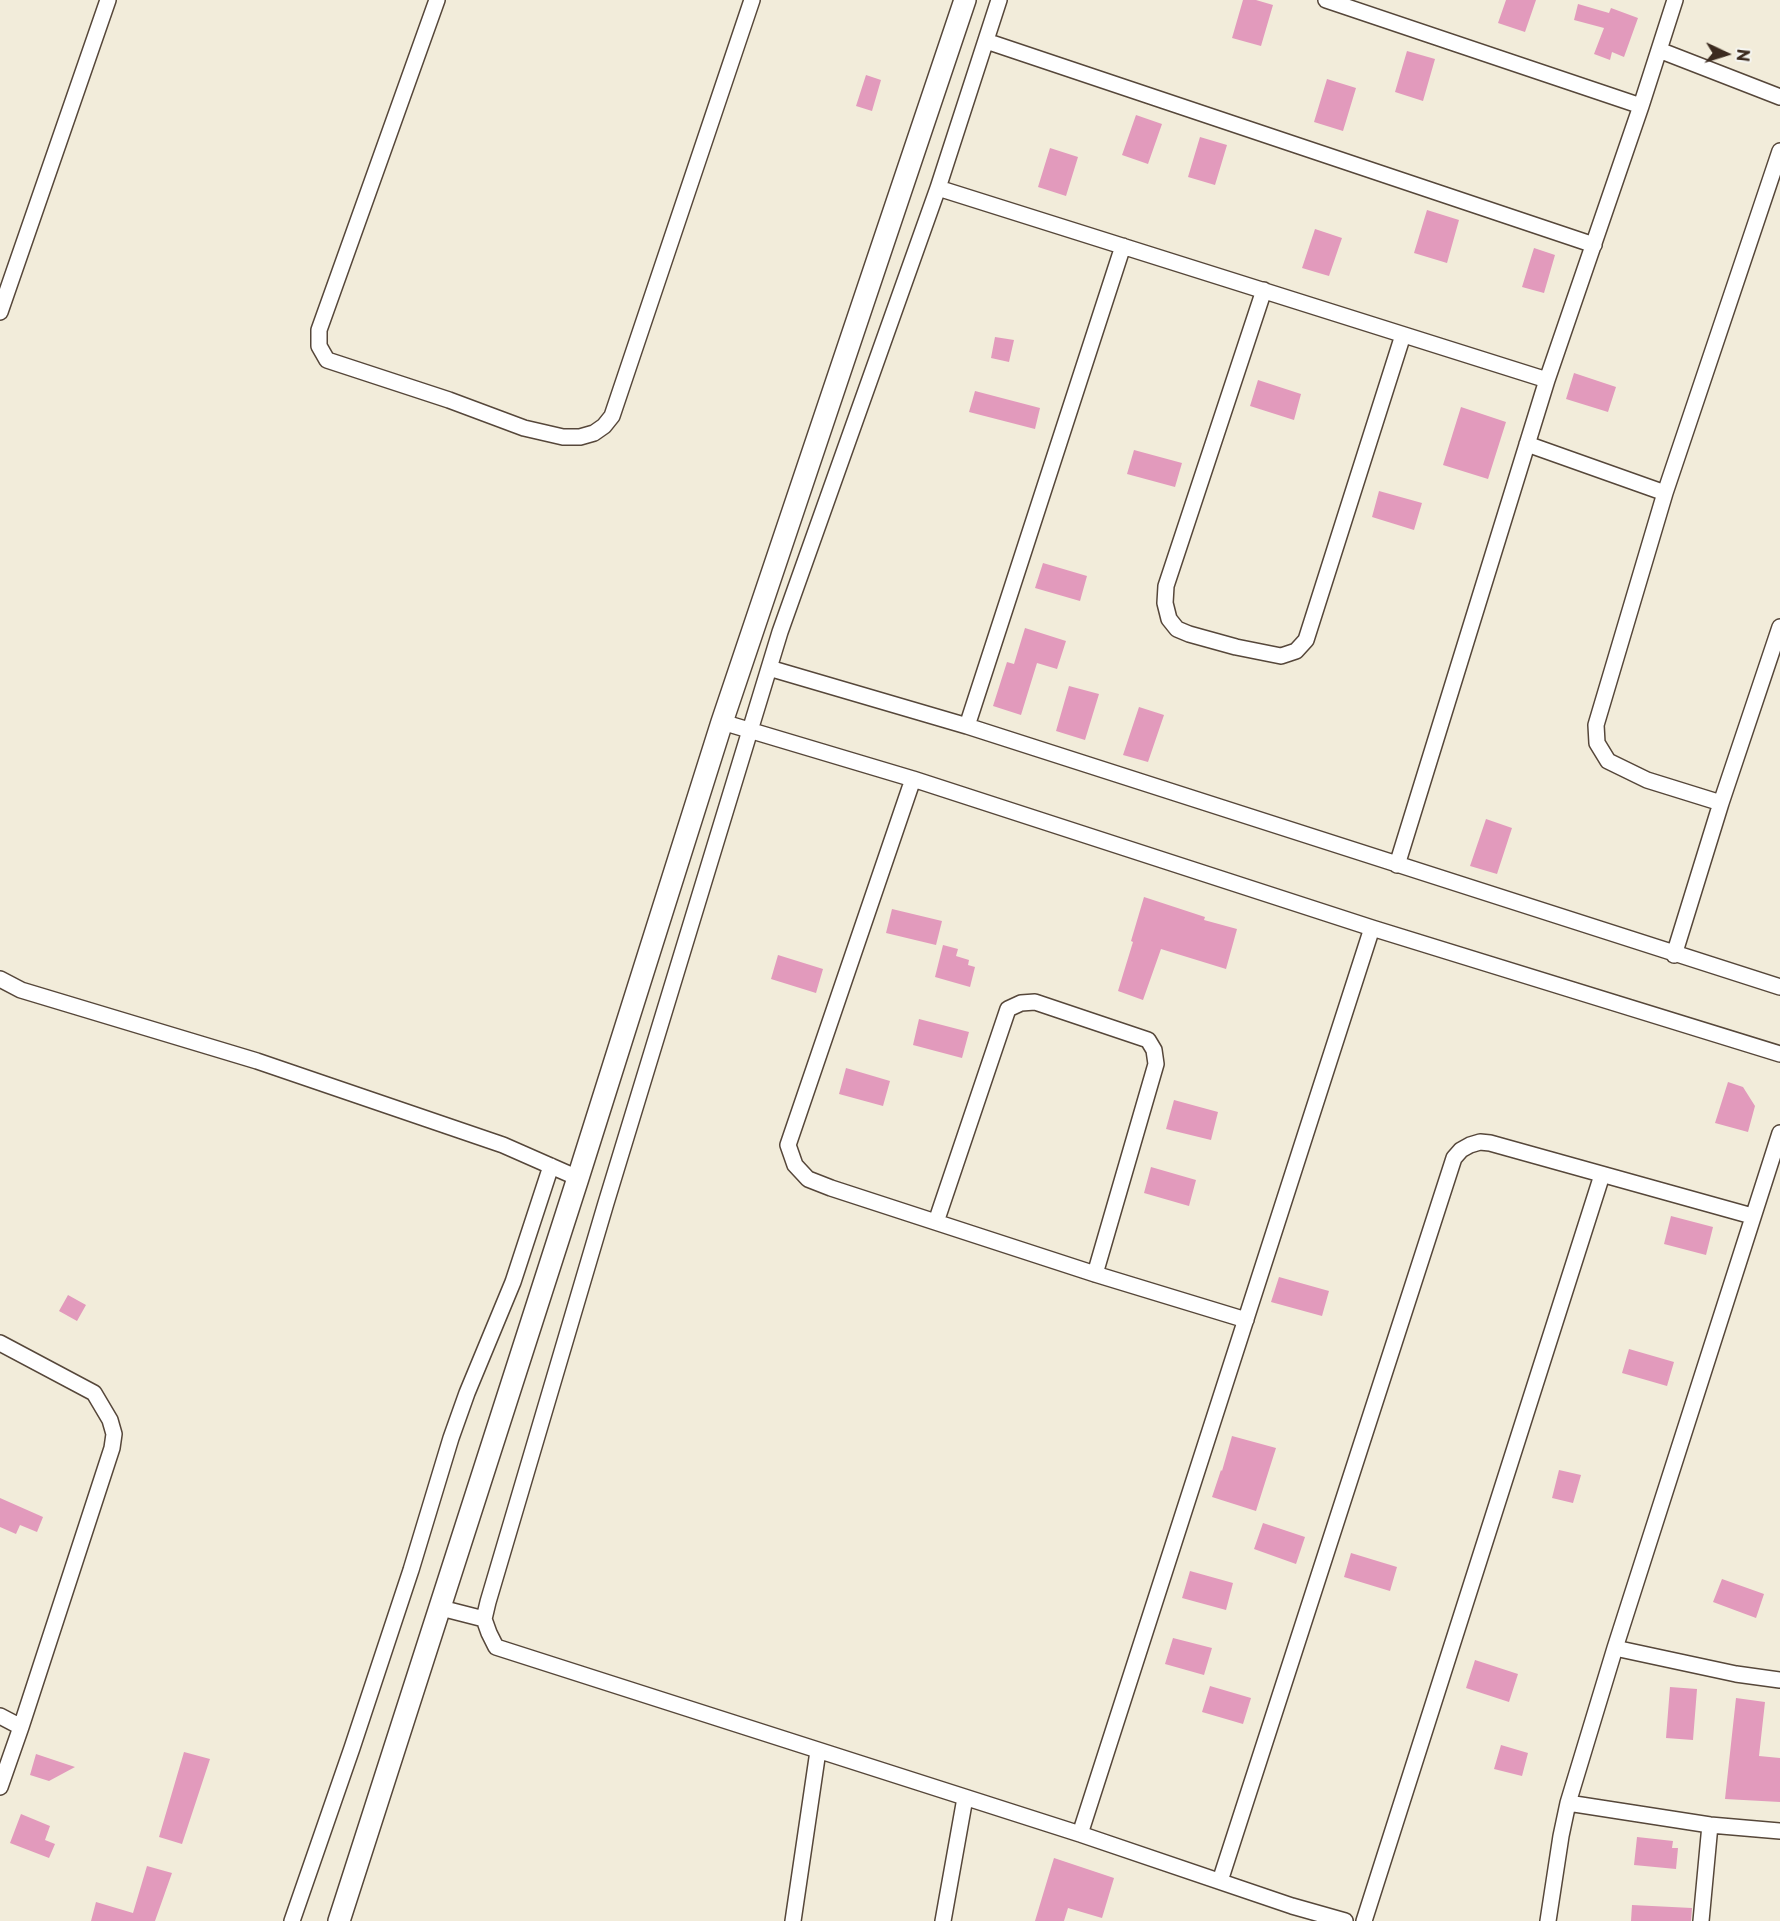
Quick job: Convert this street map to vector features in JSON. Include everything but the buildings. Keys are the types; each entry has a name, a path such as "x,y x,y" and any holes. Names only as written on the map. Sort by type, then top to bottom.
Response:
{"street":[{"path":"0,312 5,276 108,0"},
{"path":"436,0 319,330 319,346 327,360 449,400 524,428 563,437 594,433 612,416 752,0"},
{"path":"339,1921 441,1608 722,722 964,0"},
{"path":"999,0 938,188 793,592 606,1203 484,1619 496,1647 1080,1834 1292,1906 1345,1921"},
{"path":"1329,0 1641,106"},
{"path":"1397,865 1547,380 1641,106 1674,0"},
{"path":"986,41 1594,245"},
{"path":"1659,50 1780,97"},
{"path":"1721,803 1631,774 1608,761 1597,743 1596,725 1665,493 1780,151"},
{"path":"938,188 1547,380"},
{"path":"967,726 1123,246"},
{"path":"1264,290 1166,586 1165,603 1169,619 1177,628 1189,634 1281,656 1296,651 1306,640 1403,335"},
{"path":"1527,444 1665,493"},
{"path":"1674,955 1721,803 1780,627"},
{"path":"769,668 967,726 1674,955 1780,987"},
{"path":"722,722 752,729 912,779 1372,927 1780,1054"},
{"path":"912,779 788,1145 795,1165 808,1179 1095,1274 1246,1320"},
{"path":"1080,1834 1372,927"},
{"path":"0,979 21,990 256,1061 503,1145 578,1178"},
{"path":"936,1222 1008,1009 1021,1003 1035,1002 1148,1040 1154,1050 1156,1064 1095,1274"},
{"path":"1548,1921 1568,1803 1780,1133"},
{"path":"1220,1881 1454,1158 1470,1145 1480,1142 1490,1143 1752,1216"},
{"path":"292,1921 411,1570 451,1438 513,1282 551,1166"},
{"path":"1364,1921 1602,1175"},
{"path":"0,1343 94,1393 110,1420 114,1434 112,1448 0,1787"},
{"path":"441,1608 484,1619"},
{"path":"1616,1648 1736,1674 1780,1679"},
{"path":"0,1716 21,1728"},
{"path":"793,1921 818,1751"},
{"path":"943,1921 965,1798"},
{"path":"1568,1803 1710,1826 1780,1831"},
{"path":"1701,1921 1710,1826"}]}
